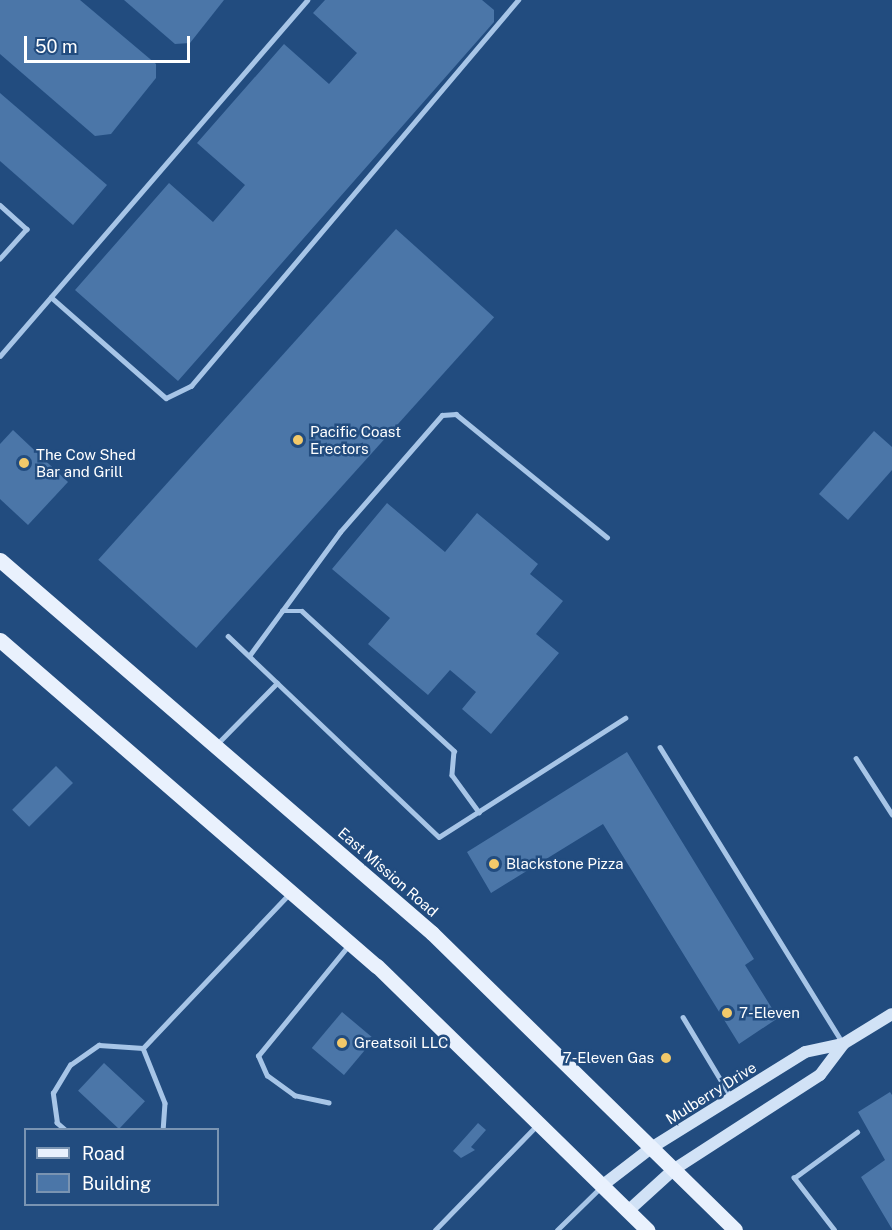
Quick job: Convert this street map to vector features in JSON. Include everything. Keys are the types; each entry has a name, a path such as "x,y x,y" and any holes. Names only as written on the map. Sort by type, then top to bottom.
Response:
{"main road":[{"name":"East Mission Road","path":"0,560 432,933 735,1230"},
{"path":"0,640 351,943 648,1230"},
{"name":"Mulberry Drive","path":"603,1185 651,1148 805,1052 843,1044 892,1014"},
{"name":"Mulberry Drive","path":"628,1211 673,1170 820,1076 843,1044"}],"lane":[{"path":"0,356 307,0"},
{"path":"51,297 166,398 191,386 518,0"},
{"path":"0,205 27,229 0,259"},
{"path":"249,656 340,532 442,415 456,414 607,537"},
{"path":"282,610 302,611 454,751 452,775 479,812"},
{"path":"228,636 440,837 625,718"},
{"path":"215,745 277,683"},
{"path":"660,747 843,1044"},
{"path":"856,758 892,814"},
{"path":"143,1048 290,892"},
{"path":"329,1103 295,1096 267,1076 258,1056 351,943"},
{"path":"683,1017 732,1098"},
{"path":"63,1128 57,1123 53,1093 70,1065 99,1045 143,1048"},
{"path":"143,1048 165,1103 163,1128"},
{"path":"435,1230 539,1124"},
{"path":"834,1230 794,1178 857,1132"},
{"path":"557,1230 603,1185"}],"building":[{"path":"0,0 80,0 156,64 156,78 111,134 95,136 0,54"},
{"path":"124,0 224,0 190,43 175,44"},
{"path":"325,0 482,0 494,10 494,22 178,381 75,290 169,183 213,222 245,185 197,143 284,44 329,84 357,53 313,13"},
{"path":"0,93 107,185 73,225 0,161"},
{"name":"Pacific Coast Erectors","path":"396,229 494,317 196,648 98,560"},
{"name":"The Cow Shed Bar and Grill","path":"13,430 68,482 28,525 0,499 0,444"},
{"path":"874,431 892,447 892,470 848,520 819,494"},
{"path":"387,503 445,552 477,513 538,564 530,574 563,601 536,634 559,653 491,734 462,709 476,692 450,670 428,695 368,644 390,618 332,569"},
{"path":"627,752 754,959 745,965 778,1018 739,1044 603,824 491,893 467,852"},
{"path":"56,766 73,783 29,827 12,810"},
{"name":"Greatsoil LLC","path":"342,1012 374,1039 344,1075 312,1048"},
{"path":"104,1063 145,1101 118,1128 78,1091"},
{"path":"890,1092 892,1095 892,1229 861,1177 885,1160 858,1112"},
{"path":"478,1123 486,1130 471,1147 475,1150 461,1158 453,1151"}],"place":[{"name":"Pacific Coast Erectors","path":"298,440"},
{"name":"The Cow Shed Bar and Grill","path":"24,463"},
{"name":"Blackstone Pizza","path":"494,864"},
{"name":"7-Eleven","path":"727,1013"},
{"name":"Greatsoil LLC","path":"342,1043"},
{"name":"7-Eleven Gas","path":"666,1058"}]}
